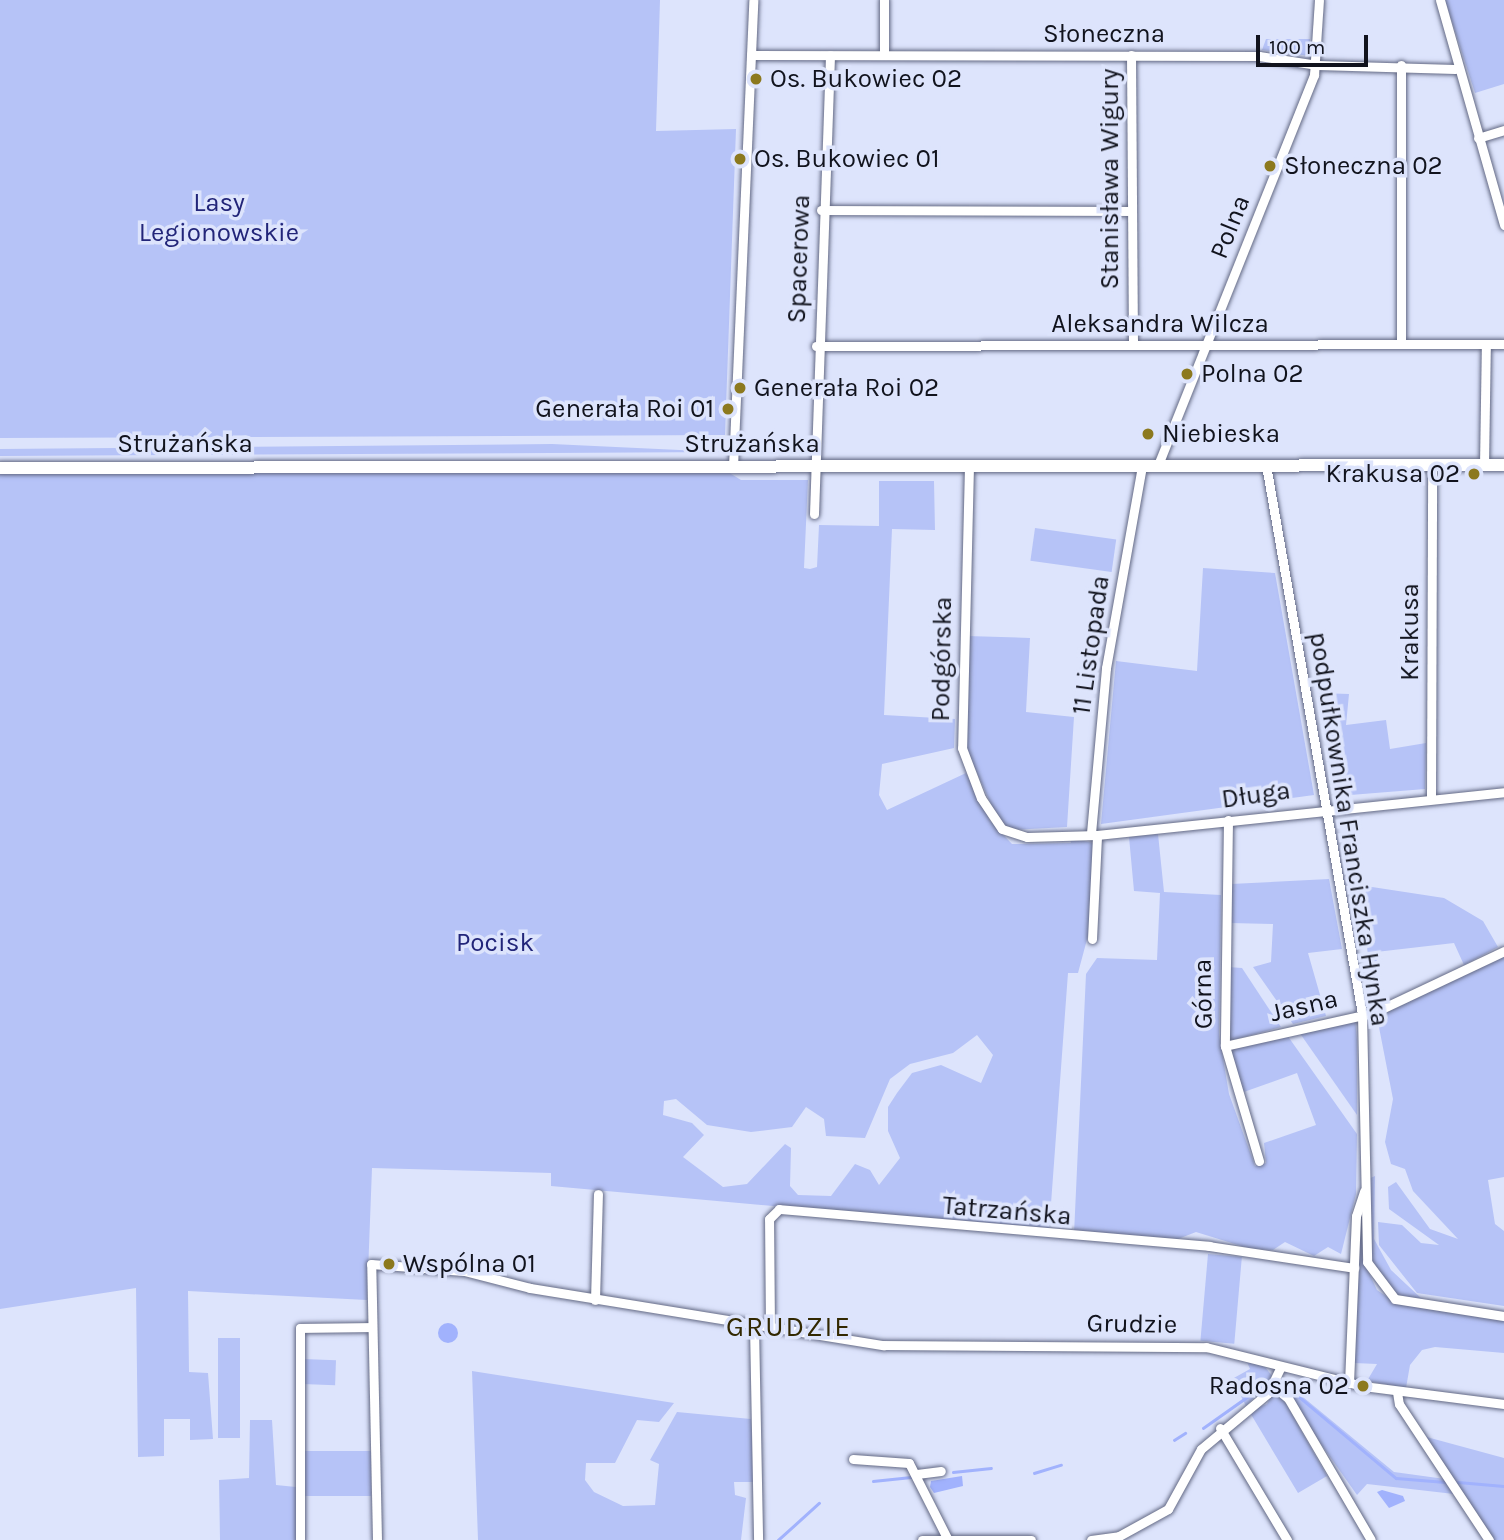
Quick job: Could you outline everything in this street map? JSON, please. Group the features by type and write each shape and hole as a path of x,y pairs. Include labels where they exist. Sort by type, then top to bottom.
{"main road":[{"name":"Strużańska","path":"0,468 1504,465"}],"street":[{"path":"733,467 753,0"},
{"path":"884,0 884,55"},
{"name":"Polna","path":"1158,465 1317,65 1319,0"},
{"path":"1440,0 1459,61 1455,69 1503,219"},
{"name":"Spacerowa","path":"814,514 811,466 830,54"},
{"name":"Słoneczna","path":"751,55 1265,56 1317,65 1401,65 1455,69"},
{"name":"Stanisława Wigury","path":"1130,55 1133,345"},
{"path":"1401,65 1401,344"},
{"path":"1478,138 1504,130"},
{"path":"821,210 1131,211"},
{"path":"1484,465 1486,344"},
{"name":"Aleksandra Wilcza","path":"816,345 1504,344"},
{"name":"11 Listopada","path":"1092,939 1094,834 1106,668 1142,465"},
{"name":"podpułkownika Franciszka Hynka","path":"1266,465 1362,1014 1367,1262 1385,1293 1504,1316"},
{"name":"Krakusa","path":"1431,799 1432,465"},
{"name":"Podgórska","path":"969,466 962,748 990,814 1014,835"},
{"name":"Długa","path":"1014,835 1094,834 1228,820 1326,806 1504,792"},
{"name":"Górna","path":"1228,820 1225,1046 1259,1161"},
{"name":"Jasna","path":"1225,1046 1362,1014 1504,951"},
{"path":"1349,1383 1356,1216 1365,1190"},
{"path":"595,1300 598,1194"},
{"name":"Tatrzańska","path":"770,1329 769,1219 779,1209 1209,1246 1354,1268"},
{"name":"Grudzie","path":"372,1327 371,1264 464,1270 595,1300 883,1345 1206,1347 1280,1368 1349,1383 1397,1392 1504,1404"},
{"path":"754,1326 758,1540"},
{"path":"300,1540 300,1328 372,1327 377,1540"},
{"path":"1091,1540 1119,1536 1168,1509 1220,1427 1273,1386 1280,1368"},
{"path":"1273,1386 1288,1398 1371,1540"},
{"path":"1397,1392 1399,1404 1489,1540"},
{"path":"1220,1427 1287,1540"},
{"path":"853,1459 902,1461 917,1474 951,1539"},
{"path":"917,1474 942,1471"},
{"path":"922,1540 1031,1540"}],"green space":[{"name":"Lasy Legionowskie","path":"0,0 660,0 656,131 736,129 725,435 0,438"},
{"path":"1445,0 1504,0 1504,84 1475,93"},
{"path":"1266,39 1310,39 1310,56 1262,50"},
{"path":"552,444 722,452 0,456 0,449"},
{"name":"Pocisk","path":"728,472 741,480 808,480 804,568 810,569 817,567 819,525 879,526 879,481 934,481 935,530 892,529 884,715 955,719 954,748 882,764 879,795 887,810 966,773 990,821 1012,844 1071,843 1070,838 1093,843 1089,932 1078,973 1068,973 1049,1231 551,1186 551,1173 372,1168 367,1300 188,1291 189,1372 208,1373 213,1439 190,1440 190,1419 164,1419 164,1456 138,1457 136,1288 0,1309 0,473","holes":["977,1035 993,1055 981,1083 941,1065 912,1073 888,1107 888,1131 900,1158 879,1185 870,1170 855,1164 831,1196 798,1195 790,1186 791,1148 785,1144 747,1184 723,1187 683,1157 704,1135 692,1123 663,1115 664,1101 676,1099 707,1125 751,1132 792,1127 806,1107 824,1119 826,1136 865,1138 890,1079 910,1064 953,1053"]},
{"path":"1035,528 1116,539 1112,572 1030,561"},
{"path":"1203,568 1275,573 1314,795 1101,824 1116,661 1197,671"},
{"path":"967,636 1030,638 1026,712 1074,717 1067,827 1009,830 995,813 965,746"},
{"path":"1319,693 1349,694 1346,725 1386,720 1390,749 1426,743 1425,789 1338,796"},
{"path":"1158,834 1164,892 1221,895 1219,1035 1229,1094 1255,1166 1266,1163 1264,1143 1316,1125 1297,1073 1241,1093 1231,1050 1287,1035 1357,1134 1356,1194 1341,1254 1328,1247 1314,1256 1285,1242 1273,1250 1251,1249 1196,1232 1178,1239 1074,1234 1086,974 1097,958 1157,960 1160,893 1134,891 1129,837"},
{"path":"1329,879 1342,949 1308,953 1326,1016 1293,1024 1253,967 1271,962 1273,924 1230,923 1231,884"},
{"path":"1359,885 1444,898 1483,921 1498,947 1464,965 1454,943 1376,952 1380,1002 1374,1002"},
{"path":"1504,956 1504,1177 1488,1180 1495,1224 1504,1231 1504,1306 1417,1293 1379,1245 1378,1222 1402,1225 1421,1243 1439,1245 1389,1209 1388,1187 1396,1182 1430,1229 1458,1239 1413,1191 1405,1169 1391,1164 1385,1142 1393,1099 1377,1017"},
{"path":"1228,967 1242,968 1281,1027 1229,1041"},
{"path":"1355,1018 1357,1039 1357,1115 1299,1032"},
{"path":"1375,1176 1374,1239 1391,1270 1422,1299 1504,1312 1403,1297 1393,1294 1370,1257 1368,1179"},
{"path":"1362,1205 1362,1258 1377,1290 1396,1303 1504,1318 1504,1353 1435,1347 1422,1350 1410,1365 1406,1388 1367,1381 1377,1364 1354,1363"},
{"path":"1208,1254 1242,1257 1234,1344 1200,1341"},
{"path":"218,1338 240,1338 240,1438 218,1438"},
{"path":"303,1359 336,1360 335,1385 302,1384"},
{"path":"1247,1362 1265,1367 1273,1377 1246,1406 1232,1379 1250,1369"},
{"path":"472,1371 674,1403 659,1422 637,1420 615,1463 586,1463 585,1480 594,1492 623,1506 655,1505 659,1464 650,1460 677,1412 751,1419 754,1482 734,1482 735,1495 746,1498 741,1540 478,1540"},
{"path":"1286,1383 1394,1472 1445,1479 1454,1494 1367,1484 1357,1495 1280,1386"},
{"path":"1273,1393 1281,1395 1327,1476 1298,1493 1249,1411 1267,1404"},
{"path":"250,1420 272,1420 276,1485 296,1487 297,1540 220,1540 219,1480 249,1478"},
{"path":"1423,1436 1504,1458 1504,1540 1492,1540"},
{"path":"303,1451 371,1451 371,1496 303,1496"}],"shaded area":[{"path":"444,1323 452,1323 458,1333 452,1343 444,1343 438,1337 438,1329"},
{"path":"962,1476 963,1486 934,1493 930,1487 931,1481"},
{"path":"1382,1490 1403,1496 1405,1501 1389,1508 1377,1492"}],"waterway":[{"path":"1203,1428 1271,1380"},
{"path":"1284,1384 1396,1478 1445,1482"},
{"path":"1174,1440 1185,1433"},
{"path":"1034,1473 1061,1465"},
{"path":"953,1472 991,1468"},
{"path":"873,1481 911,1477"},
{"path":"1458,1482 1504,1486"},
{"path":"778,1540 819,1503"}],"place":[{"name":"Os. Bukowiec 02","path":"756,79"},
{"name":"Os. Bukowiec 01","path":"740,159"},
{"name":"Słoneczna 02","path":"1270,166"},
{"name":"Polna 02","path":"1187,374"},
{"name":"Generała Roi 02","path":"740,388"},
{"name":"Generała Roi 01","path":"728,409"},
{"name":"Niebieska","path":"1148,434"},
{"name":"Krakusa 02","path":"1474,474"},
{"name":"Wspólna 01","path":"389,1264"},
{"name":"Radosna 02","path":"1363,1386"}],"district":[{"name":"GRUDZIE","path":"789,1327"}]}
